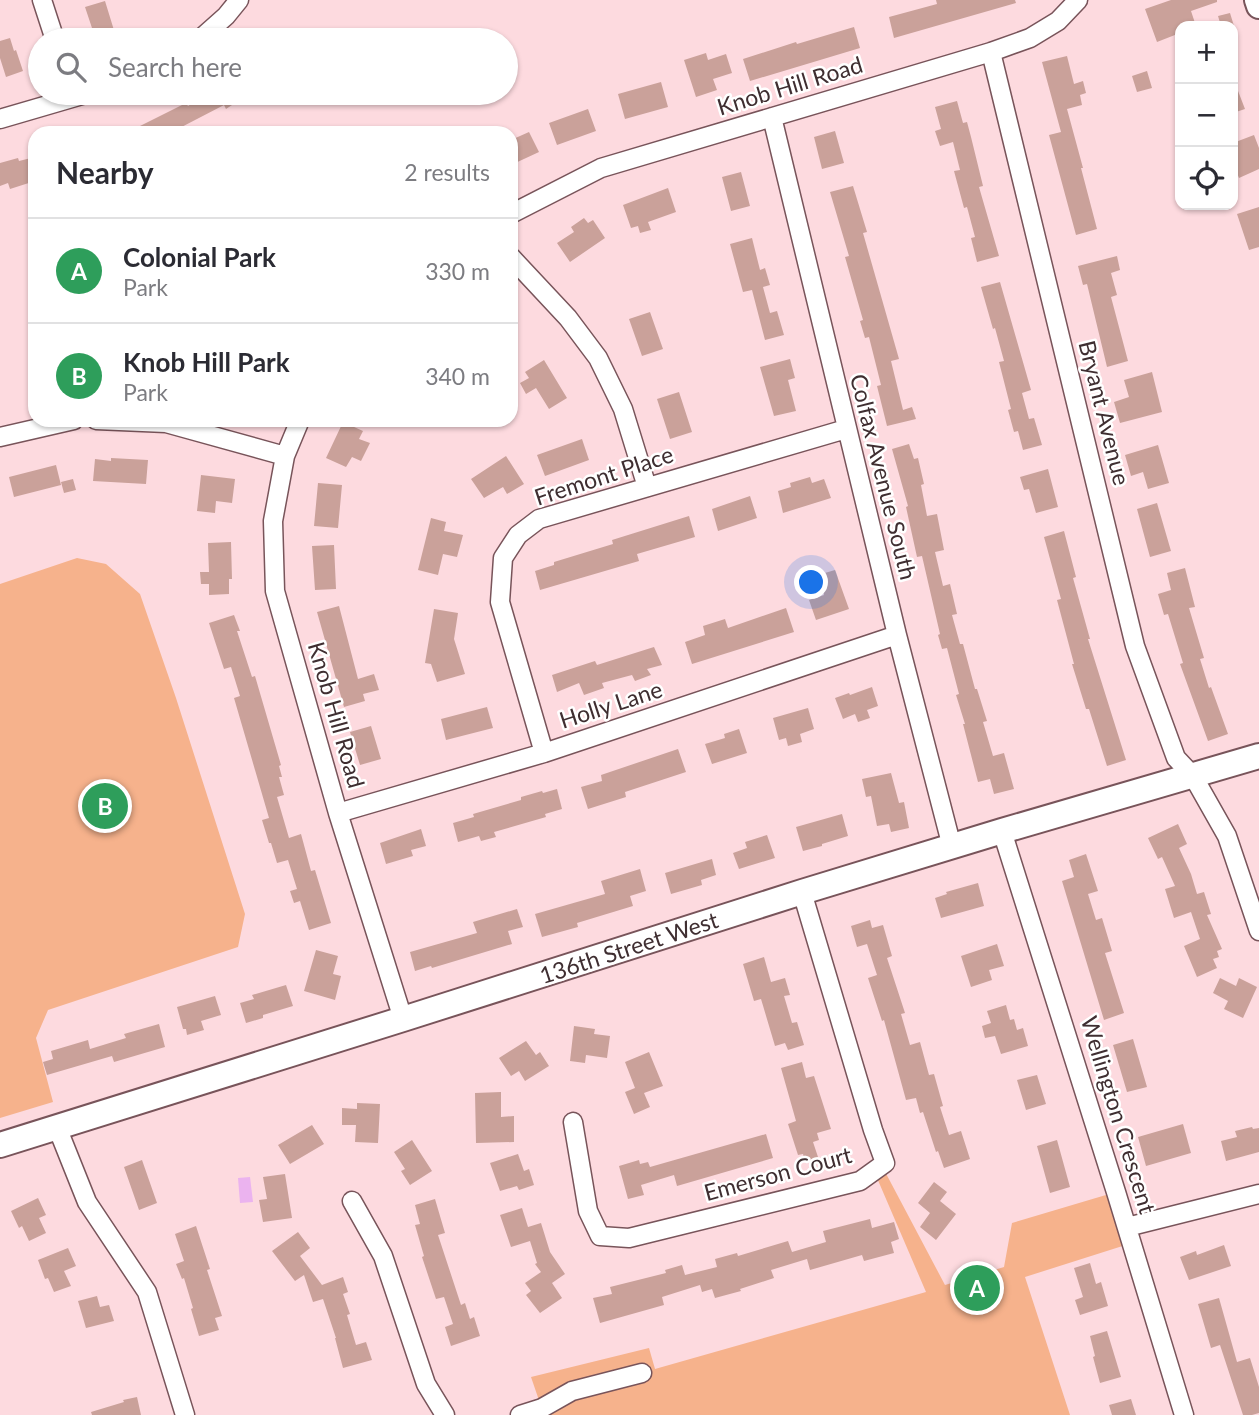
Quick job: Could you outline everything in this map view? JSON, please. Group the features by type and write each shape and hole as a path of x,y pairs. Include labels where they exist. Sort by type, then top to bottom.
{"street":[{"path":"42,0 51,28"},
{"path":"212,28 239,0"},
{"name":"Knob Hill Road","path":"518,210 601,168 1030,38 1058,21 1078,0"},
{"path":"1257,0 1259,6"},
{"name":"Bryant Avenue","path":"991,52 1135,646 1176,758 1193,776 1227,835 1259,931"},
{"path":"0,119 44,105"},
{"name":"Colfax Avenue South","path":"772,117 846,429 952,847"},
{"path":"518,264 568,318 598,358 623,409 648,487"},
{"path":"0,437 44,427"},
{"path":"180,427 285,457"},
{"name":"Knob Hill Road","path":"297,427 285,457 273,521 275,591 338,813 403,1019"},
{"name":"Fremont Place","path":"544,753 500,602 503,558 518,535 539,519 846,429"},
{"name":"Holly Lane","path":"338,813 544,753 897,635"},
{"name":"136th Street West","path":"0,1145 802,892 1259,756"},
{"name":"Wellington Crescent","path":"1002,831 1184,1415"},
{"name":"Emerson Court","path":"573,1122 588,1211 600,1236 629,1238 860,1181 885,1163 802,892"},
{"path":"57,1127 87,1202 147,1292 185,1415"},
{"path":"1127,1227 1259,1194"},
{"path":"352,1201 383,1256 426,1384 445,1415"},
{"path":"520,1415 542,1408 572,1391 642,1373"}],"shaded area":[{"path":"77,558 106,564 140,594 245,914 238,947 48,1010 36,1038 53,1102 0,1118 0,584"},
{"path":"882,1166 945,1285 1004,1267 1012,1223 1116,1192 1132,1243 1025,1277 1070,1415 544,1415 531,1377 649,1348 655,1369 926,1292 874,1171"},
{"path":"250,1177 253,1202 240,1203 238,1178"}],"building":[{"path":"936,0 1015,0 1016,3 894,38 889,17 937,4"},
{"path":"1171,0 1217,0 1191,11 1194,21 1175,21 1175,35 1157,42 1145,9"},
{"path":"105,1 113,28 92,28 85,7"},
{"path":"1230,13 1232,21 1220,21 1218,16"},
{"path":"854,27 860,48 750,81 743,59"},
{"path":"10,38 23,71 6,77 0,58 0,41"},
{"path":"706,53 708,60 726,54 732,73 713,79 717,90 696,97 684,60"},
{"path":"1067,56 1074,84 1083,81 1086,93 1080,95 1082,105 1067,109 1097,229 1076,235 1049,135 1061,132 1042,62"},
{"path":"1147,71 1152,88 1137,92 1132,76"},
{"path":"661,82 668,107 625,119 618,94"},
{"path":"1238,91 1245,109 1238,111"},
{"path":"957,101 963,123 967,122 983,186 979,187 999,256 977,262 971,238 975,237 954,171 960,170 953,142 940,146 935,131 941,129 935,107"},
{"path":"182,105 224,105 184,126 140,126"},
{"path":"588,109 596,131 557,145 549,123"},
{"path":"835,131 844,163 822,169 814,137"},
{"path":"529,132 539,152 518,162 518,137"},
{"path":"1254,135 1259,148 1259,169 1239,178 1238,176 1238,141"},
{"path":"18,158 19,161 28,159 28,183 10,189 8,183 0,186 0,163"},
{"path":"741,172 750,206 731,211 722,177"},
{"path":"853,186 867,232 863,233 899,359 891,361 903,410 912,407 916,419 887,426 877,386 881,385 869,337 865,338 860,321 863,320 845,257 849,256 830,192"},
{"path":"668,188 676,212 648,222 651,230 640,233 638,226 631,228 623,205"},
{"path":"1259,207 1259,247 1249,250 1237,214"},
{"path":"584,218 588,223 593,220 605,238 570,262 557,243 574,232 571,227"},
{"path":"752,238 760,270 765,268 770,285 763,287 770,313 777,311 784,335 765,340 752,290 743,292 730,244"},
{"path":"1117,256 1120,270 1111,273 1117,295 1111,297 1128,361 1107,367 1087,284 1083,285 1078,266"},
{"path":"1000,282 1031,390 1022,393 1029,419 1034,418 1042,445 1023,450 1018,431 1014,432 1008,410 1011,409 999,362 1004,361 981,287"},
{"path":"650,312 663,349 642,356 629,319"},
{"path":"790,359 795,378 788,380 796,411 774,416 760,367"},
{"path":"544,360 567,398 549,409 536,388 526,394 520,383 529,378 525,372"},
{"path":"1152,372 1162,412 1120,423 1114,402 1129,397 1124,380"},
{"path":"679,392 692,432 670,439 657,399"},
{"path":"341,427 354,427 363,431 359,439 370,443 361,461 352,457 346,467 326,458"},
{"path":"582,439 589,460 545,476 537,455"},
{"path":"909,444 914,459 918,458 927,516 937,514 944,550 935,552 943,586 950,584 957,614 952,615 987,721 983,722 993,756 1004,753 1014,789 994,794 990,779 978,782 956,695 959,694 947,648 942,649 938,635 940,634 922,556 917,557 906,507 908,506 892,449"},
{"path":"1158,445 1169,483 1148,489 1143,472 1131,476 1125,455"},
{"path":"506,456 524,484 507,494 503,487 484,498 471,479"},
{"path":"111,458 148,460 146,484 93,481 95,459 111,461"},
{"path":"56,465 61,485 14,497 9,477"},
{"path":"1048,469 1058,507 1036,513 1029,489 1024,490 1020,477"},
{"path":"201,475 235,479 232,503 216,501 215,513 197,511"},
{"path":"810,477 812,483 824,479 831,498 783,513 778,491 791,487 790,483"},
{"path":"73,479 76,490 64,493 61,482"},
{"path":"318,483 342,485 338,528 314,526"},
{"path":"750,496 757,518 718,531 712,509"},
{"path":"1157,503 1171,551 1150,557 1137,509"},
{"path":"689,516 695,537 637,554 639,561 540,590 535,571 554,565 554,562 613,544 612,540"},
{"path":"431,518 446,522 444,531 463,535 457,557 443,554 438,575 418,570"},
{"path":"1064,531 1088,639 1126,760 1107,766 1072,664 1057,600 1061,599 1044,537"},
{"path":"231,542 232,579 229,579 229,594 209,595 209,584 201,584 200,572 209,572 208,543"},
{"path":"334,545 336,589 315,590 312,546"},
{"path":"1185,568 1195,607 1189,608 1204,658 1200,659 1228,734 1208,741 1180,664 1183,663 1168,614 1164,615 1158,594 1171,590 1167,573"},
{"path":"835,570 849,609 816,620 809,600 824,595 818,575"},
{"path":"339,606 358,679 374,674 379,690 363,694 365,701 344,707 317,612"},
{"path":"786,608 794,632 692,664 685,642 705,635 703,626 725,619 728,628"},
{"path":"434,609 458,613 454,639 465,674 437,682 431,664 425,663"},
{"path":"234,615 281,765 282,777 279,777 284,795 277,797 289,838 301,834 311,871 315,870 331,923 309,930 300,901 294,903 290,891 297,889 288,860 277,863 269,843 262,820 269,818 234,698 240,696 231,667 224,669 209,623"},
{"path":"654,647 662,665 647,669 651,675 635,681 632,675 602,683 604,688 584,695 579,683 557,692 552,675 595,661 597,665"},
{"path":"872,687 878,706 867,710 870,718 858,722 855,714 843,719 835,698"},
{"path":"487,707 493,728 446,740 441,719"},
{"path":"808,708 814,729 800,734 802,742 788,746 786,738 779,740 773,718"},
{"path":"371,726 381,759 360,765 350,732"},
{"path":"739,729 747,753 712,764 705,744 725,738 724,734"},
{"path":"678,749 686,772 625,792 626,797 588,809 581,787 602,781 601,775"},
{"path":"891,773 899,803 904,802 909,828 891,832 889,824 877,826 871,796 866,797 862,779"},
{"path":"557,789 562,809 545,814 546,817 494,832 496,837 481,841 479,836 458,842 453,823 474,817 473,814 521,800 521,797"},
{"path":"842,814 848,836 803,851 796,827"},
{"path":"1178,824 1187,844 1179,848 1197,894 1204,892 1211,914 1207,915 1222,949 1217,951 1219,957 1213,959 1217,968 1197,977 1184,946 1200,939 1191,912 1174,918 1165,889 1175,886 1162,857 1158,859 1148,838"},
{"path":"421,829 426,846 411,850 413,856 386,864 380,843"},
{"path":"767,835 775,858 739,869 733,853 747,848 745,842"},
{"path":"1086,854 1098,891 1088,894 1096,920 1102,918 1112,951 1105,953 1124,1013 1104,1020 1062,881 1074,877 1069,860"},
{"path":"712,859 716,875 701,880 702,885 671,894 665,873"},
{"path":"640,869 646,891 630,896 633,906 577,923 578,927 542,937 535,914 605,894 601,881"},
{"path":"978,883 984,906 941,918 935,898"},
{"path":"517,909 523,927 508,931 512,944 415,971 410,952 477,933 473,922"},
{"path":"870,920 872,928 883,925 892,956 887,958 905,1013 901,1014 910,1045 920,1042 929,1075 934,1074 949,1135 961,1131 970,1159 944,1168 916,1098 906,1100 884,1020 882,1021 868,978 877,975 867,944 857,947 851,926"},
{"path":"997,944 1004,966 989,970 992,980 971,987 961,956"},
{"path":"316,950 338,956 333,974 341,976 335,1000 304,991"},
{"path":"764,957 771,982 785,978 790,995 784,996 792,1023 797,1022 804,1045 788,1050 785,1043 775,1046 761,999 754,1001 743,964"},
{"path":"1220,978 1236,986 1239,978 1257,987 1243,1018 1224,1009 1228,1001 1213,993"},
{"path":"286,985 293,1006 246,1023 240,1003 254,999 252,995"},
{"path":"215,996 221,1015 201,1021 204,1030 187,1035 177,1007"},
{"path":"1006,1005 1010,1020 1014,1019 1017,1030 1023,1028 1028,1046 1001,1054 995,1036 985,1038 982,1026 991,1023 987,1011"},
{"path":"159,1024 165,1047 114,1062 112,1056 47,1075 43,1062 53,1059 51,1051 88,1040 90,1049 126,1038 124,1034"},
{"path":"574,1026 595,1029 594,1034 610,1036 607,1058 586,1055 585,1063 570,1061"},
{"path":"1133,1039 1147,1087 1127,1092 1113,1045"},
{"path":"526,1041 536,1055 540,1052 549,1066 525,1081 519,1071 511,1076 499,1058"},
{"path":"649,1052 663,1086 644,1093 650,1107 634,1114 625,1092 635,1088 625,1062"},
{"path":"802,1062 806,1078 814,1076 831,1129 817,1133 819,1140 813,1142 818,1157 805,1161 803,1154 798,1155 788,1124 796,1121 781,1068"},
{"path":"1037,1075 1046,1104 1026,1110 1017,1080"},
{"path":"501,1092 501,1117 514,1116 514,1142 476,1143 475,1093"},
{"path":"357,1103 380,1104 378,1143 355,1142 356,1125 342,1125 342,1108 357,1109"},
{"path":"1183,1124 1191,1153 1146,1166 1138,1137"},
{"path":"312,1125 324,1144 290,1164 278,1145"},
{"path":"1259,1128 1259,1152 1226,1161 1221,1141 1237,1137 1235,1131"},
{"path":"766,1134 773,1158 677,1186 674,1175 641,1185 644,1195 628,1199 619,1166 639,1160 640,1164 648,1162 650,1167"},
{"path":"412,1140 432,1171 410,1185 401,1171 405,1169 394,1152"},
{"path":"1057,1140 1070,1187 1050,1193 1037,1146"},
{"path":"518,1154 524,1171 529,1169 534,1185 519,1190 517,1186 500,1191 490,1163"},
{"path":"142,1160 157,1203 139,1210 124,1167"},
{"path":"285,1174 292,1218 263,1222 259,1200 267,1199 263,1177"},
{"path":"934,1182 947,1192 940,1201 956,1214 936,1240 920,1227 930,1213 918,1203"},
{"path":"38,1198 46,1215 39,1218 46,1233 29,1241 11,1211"},
{"path":"435,1199 445,1233 438,1235 461,1305 465,1303 470,1319 474,1317 480,1336 451,1346 445,1327 453,1324 444,1297 436,1299 415,1225 420,1224 415,1205"},
{"path":"522,1208 528,1227 541,1223 550,1252 565,1274 552,1283 562,1298 540,1313 526,1295 531,1291 525,1283 541,1272 535,1264 537,1263 530,1241 511,1247 500,1215"},
{"path":"870,1219 872,1228 894,1222 899,1239 891,1242 894,1253 864,1261 862,1255 810,1270 807,1259 771,1270 774,1278 740,1289 741,1291 715,1298 712,1289 702,1292 700,1285 662,1297 664,1305 600,1323 593,1298 612,1294 610,1287 666,1273 665,1270 682,1265 685,1275 717,1267 715,1259 737,1253 738,1256 788,1241 792,1252 826,1242 823,1231"},
{"path":"196,1226 222,1316 215,1318 219,1330 199,1336 184,1278 182,1279 176,1264 184,1261 175,1234"},
{"path":"298,1232 310,1248 300,1256 322,1285 343,1277 348,1292 343,1294 350,1314 347,1315 356,1345 366,1342 372,1360 343,1368 323,1299 313,1302 304,1275 295,1281 272,1251"},
{"path":"1224,1245 1231,1266 1189,1280 1180,1257 1196,1251 1197,1255"},
{"path":"68,1248 76,1266 64,1271 71,1286 54,1292 48,1278 45,1279 38,1260"},
{"path":"1090,1263 1096,1284 1101,1282 1108,1306 1080,1315 1075,1300 1083,1297 1074,1268"},
{"path":"97,1296 100,1307 109,1305 114,1321 86,1328 78,1301"},
{"path":"1219,1298 1237,1362 1250,1358 1259,1387 1259,1413 1243,1415 1220,1345 1211,1348 1198,1304"},
{"path":"1107,1331 1121,1377 1100,1383 1090,1336"},
{"path":"137,1397 141,1415 92,1415 91,1412"},
{"path":"1131,1399 1136,1415 1112,1415 1109,1405"}],"place":[{"name":"Knob Hill Park","path":"105,806"},
{"name":"Colonial Park","path":"977,1288"}]}
